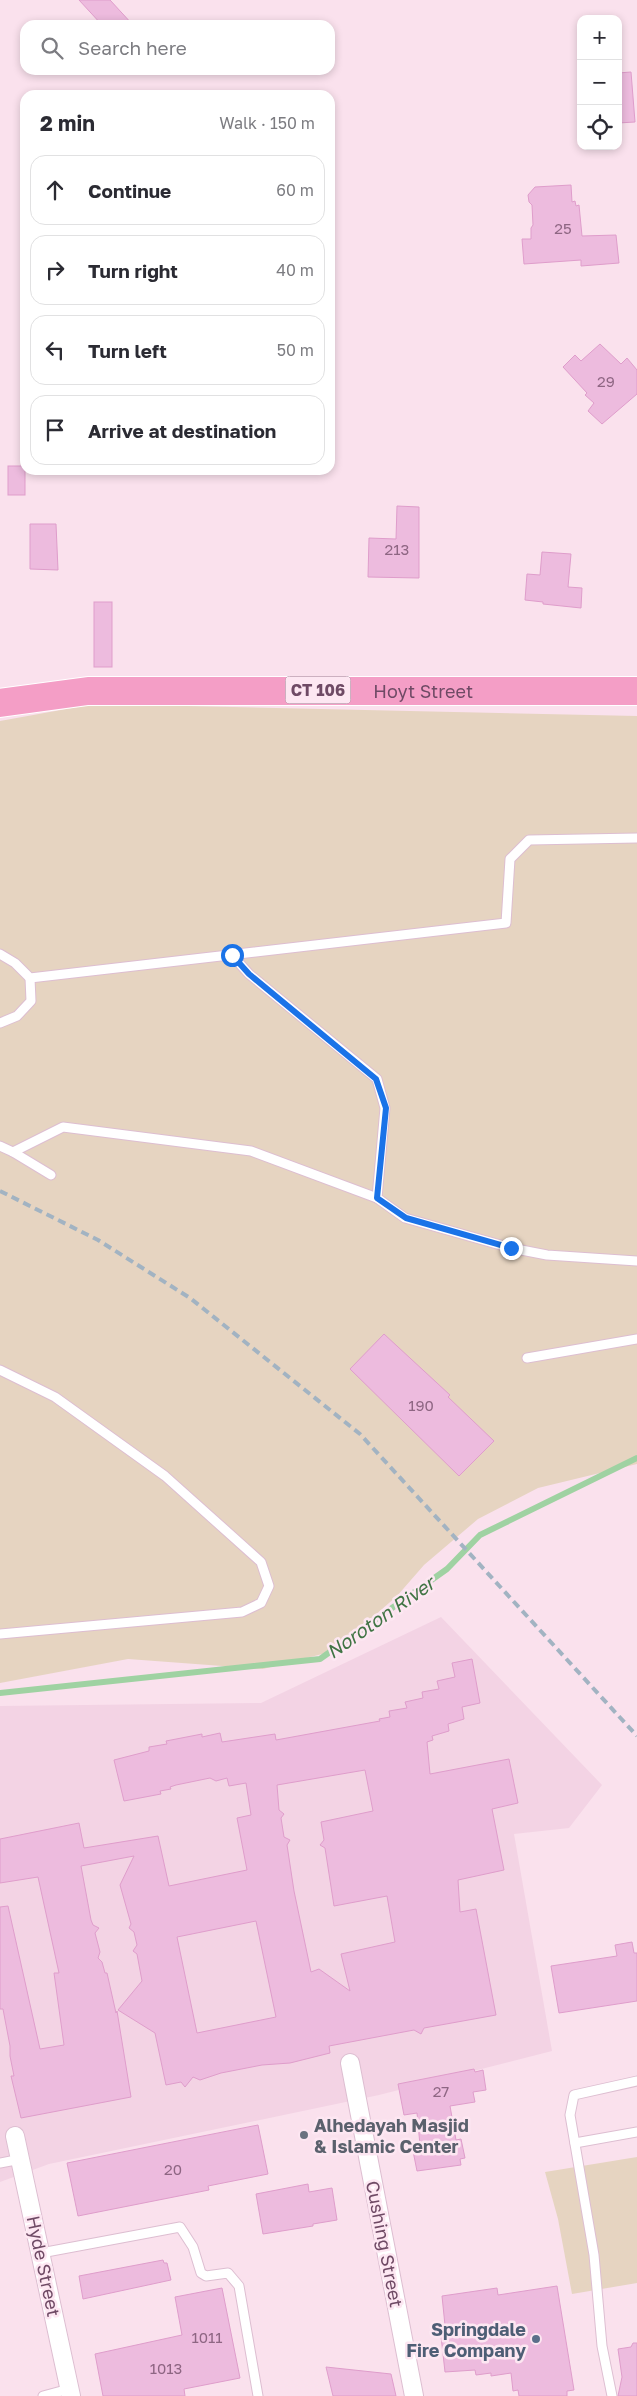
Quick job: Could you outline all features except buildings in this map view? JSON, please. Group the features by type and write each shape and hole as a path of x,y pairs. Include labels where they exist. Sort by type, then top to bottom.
{"main road":[{"name":"Hoyt Street","path":"0,703 88,691 637,691"}],"street":[{"name":"Cushing Street","path":"350,2063 414,2396"},
{"name":"Hyde Street","path":"15,2136 70,2393"}],"lane":[{"path":"30,978 506,924 510,859 529,840 637,838"},
{"path":"0,954 15,963 30,978 30,1001 16,1016 0,1023"},
{"path":"232,955 249,974 376,1079 386,1108 377,1198"},
{"path":"13,1152 63,1127 251,1151 377,1198 406,1218 511,1248 556,1256 637,1261"},
{"path":"0,1146 51,1175"},
{"path":"527,1358 637,1338"},
{"path":"0,1370 55,1397 165,1476 261,1562 269,1586 261,1603 242,1612 0,1634"},
{"path":"612,2396 602,2346 594,2255 570,2115 574,2095 637,2081"},
{"path":"575,2143 637,2132"},
{"path":"0,2163 21,2159"},
{"path":"41,2253 180,2227 193,2247 201,2273 206,2276 228,2273 239,2286 258,2396"},
{"path":"43,2396 70,2393"}],"shaded area":[{"path":"94,704 637,716 637,1464 538,1488 478,1519 424,1565 397,1596 334,1651 263,1669 128,1659 0,1683 0,721"},
{"path":"441,1617 602,1785 569,1828 514,1834 552,2051 379,2095 49,2164 0,2182 0,1706 261,1703"},
{"path":"637,2157 637,2283 572,2294 558,2219 545,2172"}],"waterway":[{"name":"Noroton River","path":"0,1693 320,1659 447,1569 480,1535 637,1458"}],"railway":[{"path":"0,1191 98,1240 190,1298 360,1434 637,1736"}],"place":[{"name":"Alhedayah Masjid & Islamic Center","path":"304,2135"},
{"name":"Springdale Fire Company","path":"536,2339"}],"route":[{"path":"232,955 249,974 376,1079 386,1108 377,1198 406,1218 511,1248"}]}
